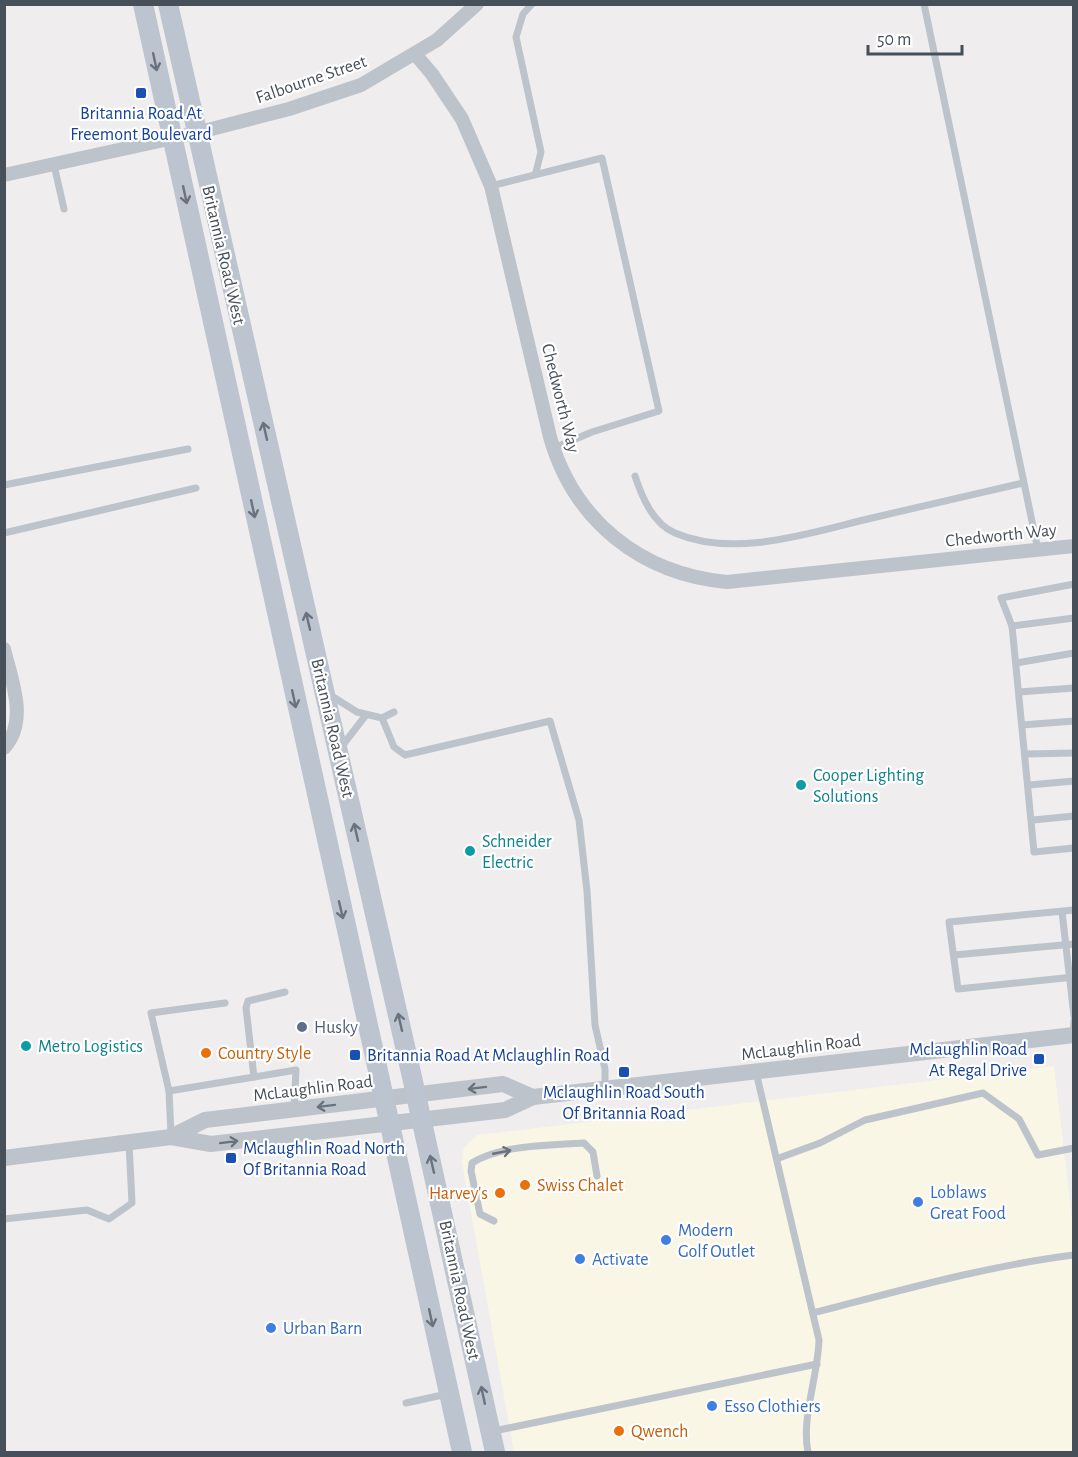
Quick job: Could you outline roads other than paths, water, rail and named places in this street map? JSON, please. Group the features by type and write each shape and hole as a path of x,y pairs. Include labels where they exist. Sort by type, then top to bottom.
{"main road":[{"name":"Britannia Road West","path":"143,4 447,1394 462,1452"},
{"name":"Britannia Road West","path":"168,4 422,1120 495,1452"}],"street":[{"name":"Falbourne Street","path":"4,175 196,134 290,109 361,85 437,40 477,4"},
{"name":"Chedworth Way","path":"415,54 438,82 462,119 491,186 553,448 574,494 604,530 620,543 654,564 690,577 746,582 1074,546"},
{"path":"4,649 18,714 15,732 4,747"},
{"name":"McLaughlin Road","path":"4,1158 171,1137 211,1144 389,1124 505,1110 533,1097 1073,1036"},
{"name":"McLaughlin Road","path":"171,1137 205,1120 502,1084 533,1097"}],"lane":[{"path":"532,4 523,14 516,37 541,152 536,172"},
{"path":"924,4 1038,550"},
{"path":"491,186 536,172 602,158 659,411 592,432 553,448"},
{"path":"54,165 64,209"},
{"path":"4,485 188,449"},
{"path":"635,476 642,496 662,524 673,533 709,542 748,542 790,536 1023,483"},
{"path":"4,533 196,488"},
{"path":"1074,585 1001,598 1012,626 1033,820 1034,852 1074,848"},
{"path":"1012,626 1074,618"},
{"path":"1016,663 1074,653"},
{"path":"1019,692 1074,688"},
{"path":"324,690 346,707 366,715 382,718 394,712"},
{"path":"338,752 366,715"},
{"path":"382,718 394,747 405,755 550,721 579,820 587,891 595,1025 605,1069 605,1089"},
{"path":"1022,725 1074,721"},
{"path":"1026,754 1074,753"},
{"path":"1029,785 1074,781"},
{"path":"1033,820 1074,816"},
{"path":"1072,977 958,990 949,922 1074,910"},
{"path":"1062,912 1065,945 1072,977 1074,1016"},
{"path":"954,955 1074,944"},
{"path":"254,1077 246,1008 248,1001 285,992"},
{"path":"171,1137 169,1091 151,1013 225,1003"},
{"path":"1073,1036 1074,1021"},
{"path":"169,1091 296,1070 294,1110"},
{"path":"756,1072 779,1158 819,1340 807,1424 808,1452"},
{"path":"779,1158 820,1143 865,1120 983,1093 1019,1119 1038,1155 1074,1148"},
{"path":"4,1219 87,1210 109,1219 132,1203 129,1143"},
{"path":"494,1221 480,1214 471,1170 472,1163 482,1156 536,1146 584,1143 593,1152 597,1176"},
{"path":"813,1313 999,1266 1074,1255"},
{"path":"491,1432 817,1364"},
{"path":"406,1402 447,1394"}],"place":[{"name":"Britannia Road At Freemont Boulevard","path":"141,93"},
{"name":"Cooper Lighting Solutions","path":"801,785"},
{"name":"Schneider Electric","path":"470,851"},
{"name":"Husky","path":"302,1027"},
{"name":"Metro Logistics","path":"26,1046"},
{"name":"Country Style","path":"206,1053"},
{"name":"Britannia Road At Mclaughlin Road","path":"355,1055"},
{"name":"Mclaughlin Road At Regal Drive","path":"1039,1059"},
{"name":"Mclaughlin Road South Of Britannia Road","path":"624,1072"},
{"name":"Mclaughlin Road North Of Britannia Road","path":"231,1158"},
{"name":"Swiss Chalet","path":"525,1185"},
{"name":"Harvey's","path":"500,1193"},
{"name":"Loblaws Great Food","path":"918,1202"},
{"name":"Modern Golf Outlet","path":"666,1240"},
{"name":"Activate","path":"580,1259"},
{"name":"Urban Barn","path":"271,1328"},
{"name":"Esso Clothiers","path":"712,1406"},
{"name":"Qwench","path":"619,1431"}]}
